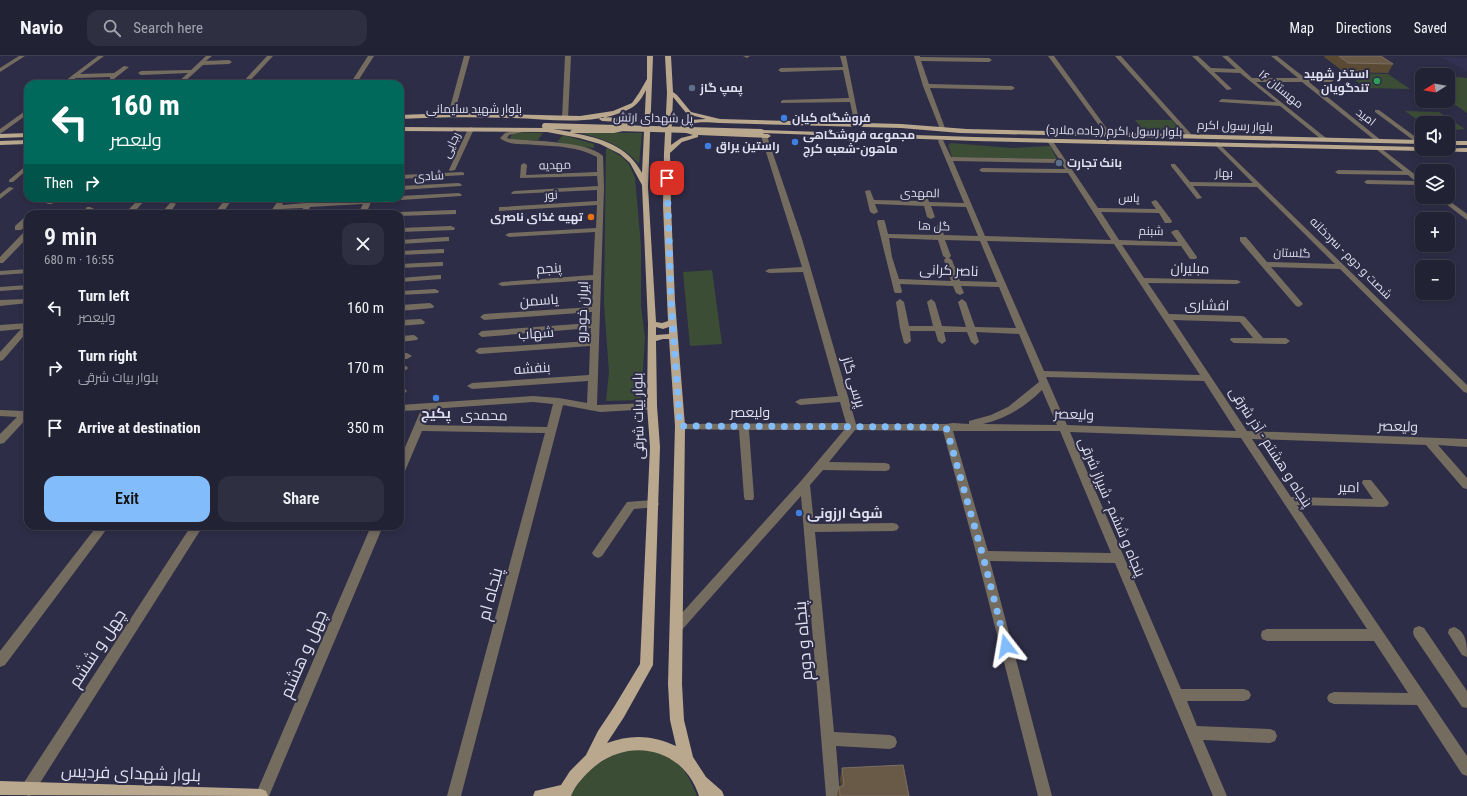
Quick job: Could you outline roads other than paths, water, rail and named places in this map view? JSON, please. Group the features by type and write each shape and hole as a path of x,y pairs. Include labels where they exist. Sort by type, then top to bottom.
{"main road":[{"name":"بلوار بیات شرقی","path":"591,760 603,736 619,712 646,664 655,447 652,406 652,324 645,187 650,56"},
{"path":"668,56 670,93 667,154 667,206 680,426 676,628 677,720 687,762 704,790 717,796"},
{"path":"580,118 616,112 634,103 650,79"},
{"path":"670,93 675,96 680,104 689,113 720,121"},
{"path":"404,119 451,115 580,118 617,119 623,121 625,124 621,130 609,131 546,126 525,130 404,128"},
{"name":"بلوار شهید سلیمانی","path":"404,119 546,126"},
{"path":"718,134 686,132 683,126 688,122 720,121 942,128 972,132"},
{"name":"بلوار شهید سلیمانی","path":"404,128 455,124 546,126"},
{"path":"546,126 612,147 626,155 634,164 645,187"},
{"name":"پل شهدای ارتش","path":"546,126 762,131"},
{"path":"667,154 672,146 683,139 696,136 762,131 940,141 975,139"},
{"name":"بلوار رسول اکرم","path":"762,131 952,131 1189,135 1324,139 1379,144 1415,142"},
{"name":"بلوار رسول اکرم (جاده ملارد)","path":"762,131 1050,141 1217,144 1379,144 1467,150"},
{"path":"0,136 24,135"},
{"path":"0,143 24,142"},
{"path":"1455,143 1467,143"},
{"path":"652,324 662,326 673,322"},
{"path":"652,339 663,336 674,337"},
{"path":"540,796 564,794 576,774 591,760 610,748 630,743 651,743 671,750 687,762"},
{"name":"بلوار شهدای فردیس","path":"0,788 261,796"}],"street":[{"path":"0,70 22,56"},
{"path":"69,80 102,56"},
{"path":"183,80 209,56"},
{"path":"248,80 270,56"},
{"path":"356,80 371,56"},
{"path":"451,115 467,56"},
{"path":"565,118 568,56"},
{"path":"843,56 858,126"},
{"path":"1051,56 1108,134"},
{"path":"1118,56 1189,135"},
{"path":"1196,56 1229,89"},
{"name":"مهستان ۱۶","path":"1225,56 1251,80 1324,139"},
{"name":"امید","path":"1274,56 1379,144 1415,178"},
{"path":"942,128 917,57 989,60"},
{"path":"202,63 229,62"},
{"path":"74,76 114,77 126,67"},
{"path":"781,70 845,68"},
{"path":"141,73 194,70"},
{"path":"1210,70 1241,71"},
{"path":"1251,80 1331,80"},
{"path":"926,86 1012,88"},
{"path":"783,102 853,100"},
{"path":"1222,101 1282,104"},
{"path":"1377,111 1415,138"},
{"path":"0,132 24,114"},
{"name":"رجایی","path":"452,170 471,129"},
{"path":"525,130 507,134 503,138 509,141 574,148 581,143 582,137"},
{"name":"پرسی گاز","path":"676,628 805,484 852,427 807,269 762,131"},
{"name":"پنجاه و ششم - شیراز شرقی","path":"940,141 1220,796"},
{"name":"پنجاه و هشتم - آذر شرقی","path":"1050,141 1467,769"},
{"name":"شصت و دوم - سردخانه","path":"1217,144 1467,390"},
{"name":"ایران خودرو","path":"574,148 592,151 600,156 601,188 592,408"},
{"path":"948,159 1064,161"},
{"name":"مهدیه","path":"524,165 522,177 601,174"},
{"path":"1173,166 1199,198"},
{"path":"0,196 24,170"},
{"path":"982,170 1070,171"},
{"path":"1338,172 1409,173"},
{"path":"404,177 462,174"},
{"path":"1367,182 1415,183"},
{"name":"بهار","path":"1188,184 1259,185"},
{"name":"شادی","path":"404,188 458,185"},
{"path":"514,193 601,188"},
{"path":"868,191 874,212"},
{"path":"923,193 931,217"},
{"path":"404,198 459,195"},
{"path":"132,210 140,202"},
{"path":"276,210 281,202"},
{"path":"306,210 310,202"},
{"path":"278,207 348,202"},
{"name":"المهدی","path":"871,202 968,205"},
{"name":"یاس","path":"1155,202 1168,221"},
{"name":"نور","path":"502,209 600,203"},
{"path":"167,210 172,204"},
{"path":"1449,204 1467,218"},
{"name":"یاس","path":"1096,210 1162,211"},
{"path":"404,214 453,212"},
{"path":"881,222 898,291"},
{"path":"18,228 24,223"},
{"path":"937,227 975,342"},
{"path":"404,230 451,228"},
{"path":"509,235 599,230"},
{"path":"1175,232 1194,257"},
{"name":"گل ها","path":"885,236 1117,242"},
{"path":"0,261 24,237"},
{"path":"1243,239 1299,304"},
{"path":"404,242 446,240"},
{"name":"شبنم","path":"1117,242 1184,244"},
{"path":"14,247 24,247"},
{"path":"404,253 441,251"},
{"path":"404,266 440,264"},
{"name":"گلستان","path":"1264,264 1343,267"},
{"path":"769,271 807,269"},
{"path":"0,272 24,271"},
{"path":"404,280 438,277"},
{"name":"پنجم","path":"502,284 598,278"},
{"name":"مبلیران","path":"1143,280 1236,282"},
{"name":"ناصر کرانی","path":"896,282 1002,285"},
{"path":"0,289 24,287"},
{"path":"404,293 435,291"},
{"path":"0,303 24,301"},
{"path":"900,302 907,341"},
{"path":"931,302 942,341"},
{"path":"404,308 430,306"},
{"name":"یاسمن","path":"484,317 596,309"},
{"name":"افشاری","path":"1167,317 1242,319 1260,340"},
{"path":"404,323 421,322"},
{"path":"482,334 596,325"},
{"path":"0,328 24,326"},
{"path":"904,328 1022,331"},
{"path":"0,358 24,331"},
{"path":"404,339 414,338"},
{"path":"1234,340 1286,341"},
{"name":"شهاب","path":"479,351 595,343"},
{"name":"بنفشه","path":"472,386 594,378"},
{"path":"1045,796 983,556 946,427 989,420 1009,412 1024,402 1042,378 1207,378"},
{"path":"800,402 844,399"},
{"path":"404,408 533,400 559,401 592,408 652,406"},
{"name":"پنجاه ام","path":"454,796 550,430 559,401"},
{"path":"404,461 428,405"},
{"path":"0,414 24,413"},
{"path":"0,440 24,416"},
{"name":"ولیعصر","path":"680,426 1063,428 1467,443"},
{"path":"744,426 749,497"},
{"name":"محمدی","path":"418,428 550,430"},
{"path":"1429,442 1467,486"},
{"path":"820,466 885,466"},
{"name":"امیر","path":"1288,501 1383,503 1366,483"},
{"name":"پنجاه و دوم","path":"805,484 833,796"},
{"path":"598,553 631,505 653,504"},
{"path":"810,528 893,527"},
{"path":"0,661 100,530"},
{"name":"چهل و ششم","path":"28,789 194,530"},
{"name":"چهل و هشتم","path":"261,796 375,530"},
{"path":"983,556 1118,558"},
{"path":"1419,632 1467,702"},
{"path":"1454,633 1467,651"},
{"path":"1267,635 1378,635"},
{"path":"1178,695 1244,695"},
{"path":"1334,698 1420,699"},
{"path":"1194,733 1270,736"},
{"path":"828,739 890,742"}],"place":[{"name":"استخر شهید تندگویان","path":"1377,81"},
{"name":"پمپ گاز","path":"692,88"},
{"name":"فروشگاه کیان","path":"784,118"},
{"name":"مجموعه فروشگاهی ماهون-شعبه کرج","path":"795,142"},
{"name":"راستین یراق","path":"708,146"},
{"name":"بانک تجارت","path":"1059,163"},
{"name":"تهیه غذای ناصری","path":"591,217"},
{"name":"پکیج","path":"436,398"},
{"name":"شوک ارزونی","path":"799,513"}]}
